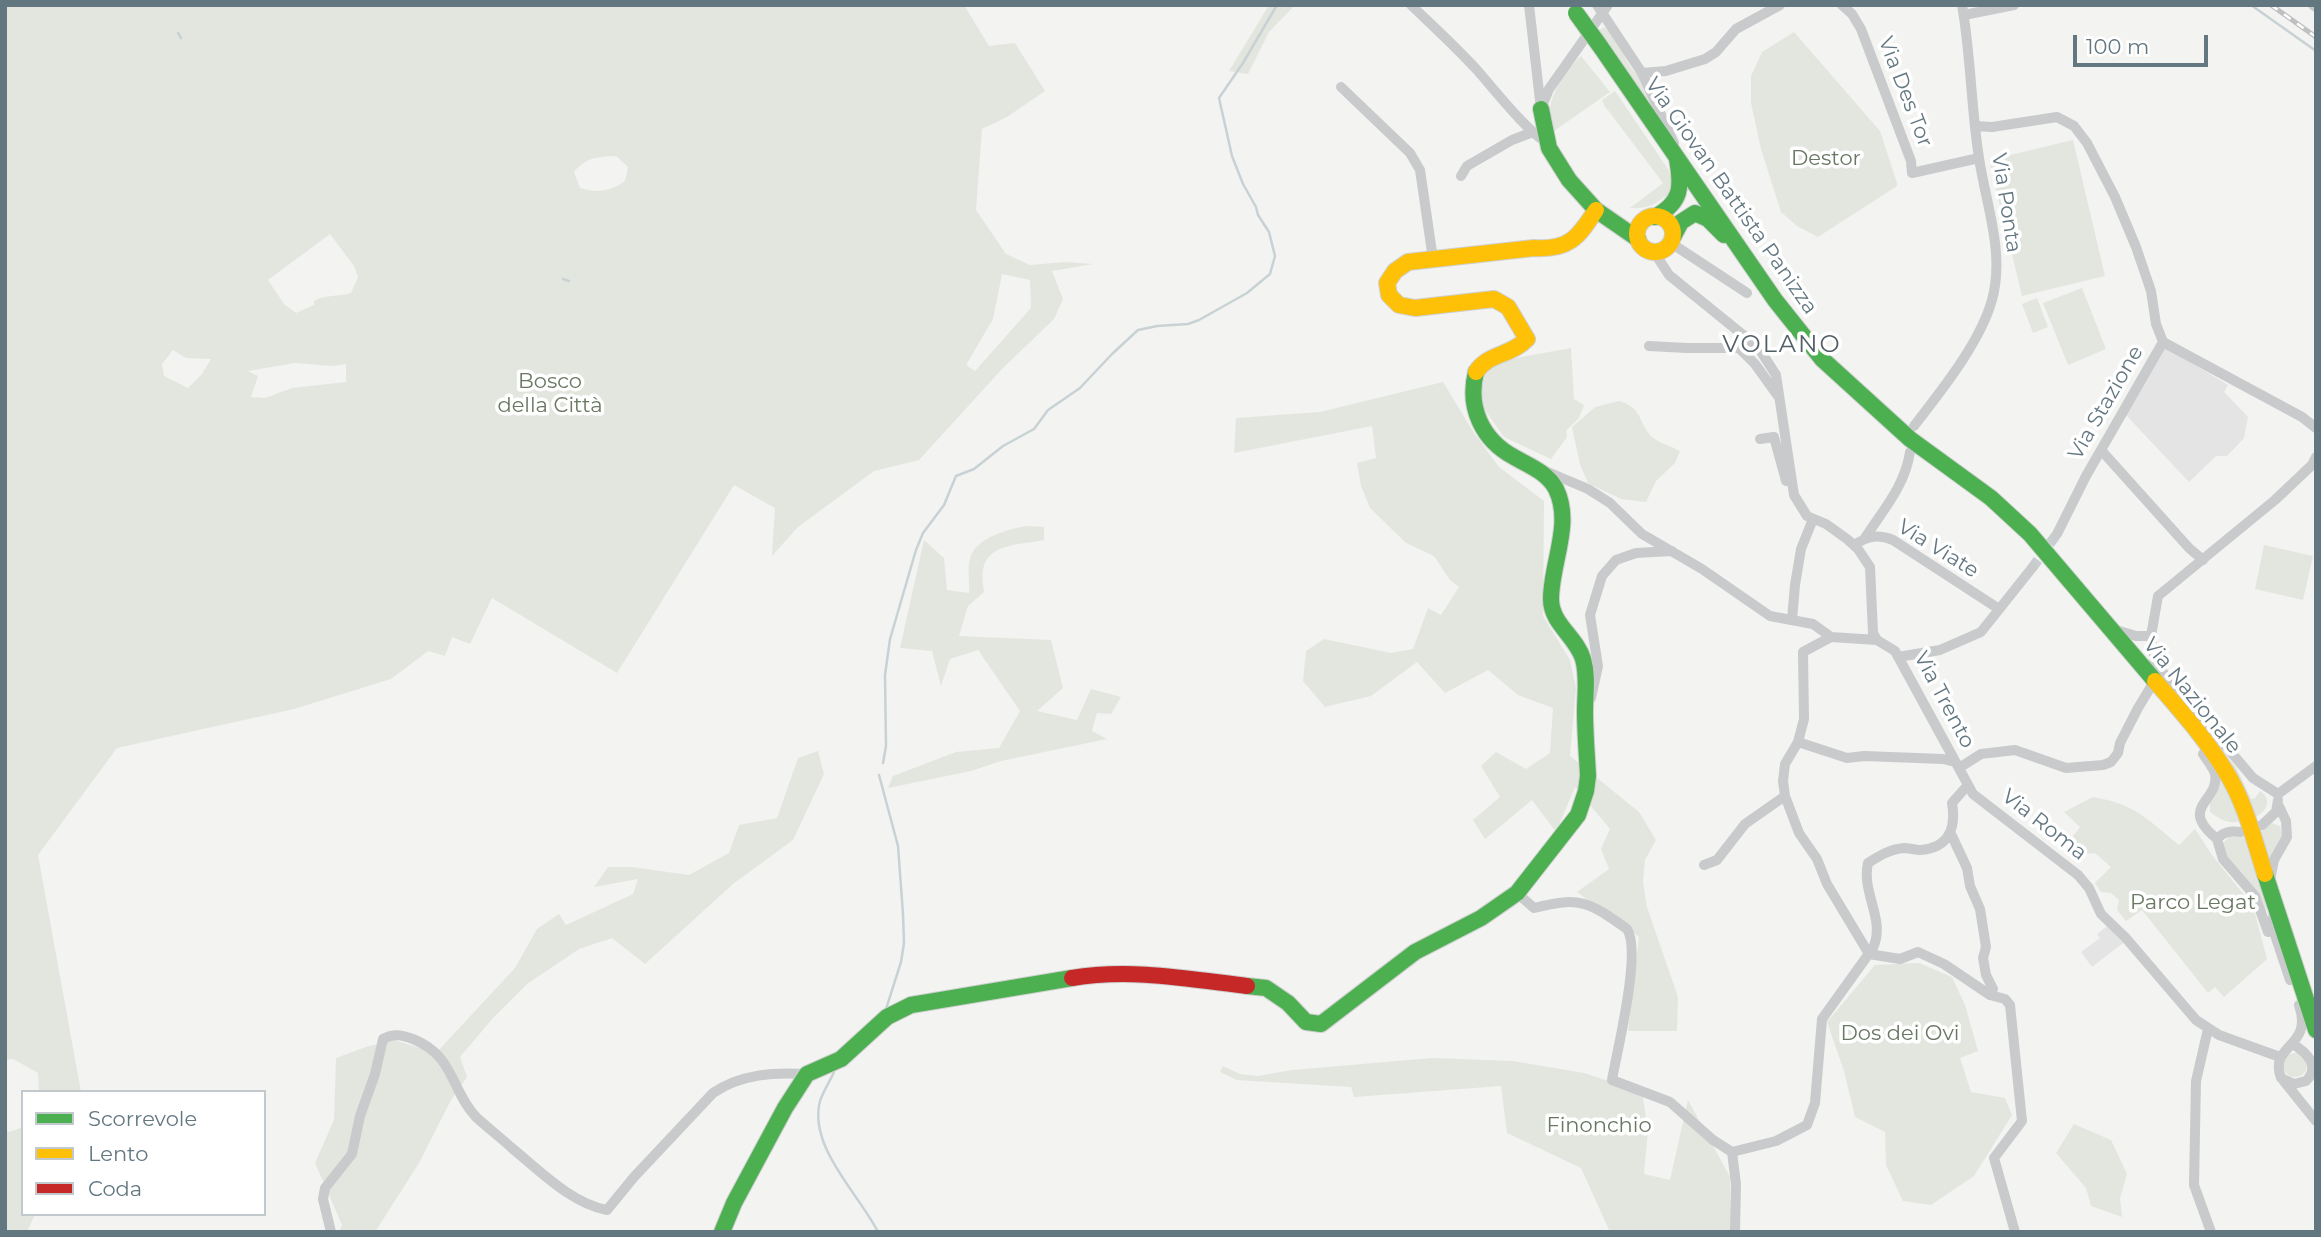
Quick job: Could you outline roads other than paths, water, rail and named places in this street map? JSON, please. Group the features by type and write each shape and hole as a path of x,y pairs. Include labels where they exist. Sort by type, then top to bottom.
{"street":[{"path":"1410,5 1456,48 1534,132 1548,143"},
{"path":"1529,5 1541,109 1549,148 1569,180 1602,215 1654,252 1669,275 1759,350 1776,375 1794,495 1807,516 1826,524 1854,545 1870,567 1873,634 1877,640"},
{"path":"1642,73 1666,71 1705,59 1716,52 1736,29 1780,5"},
{"name":"Via Des Tor","path":"1842,5 1852,14 1861,29 1911,161 1912,173 1979,158"},
{"path":"1963,10 2014,5"},
{"path":"1602,8 1642,73 1670,132 1677,159 1680,190 1676,201 1668,210 1648,219 1638,230 1638,239"},
{"path":"1594,25 1602,8"},
{"name":"Via Giovan Battista Panizza","path":"1573,9 1735,243 1822,359 1910,439 1991,498 2030,534"},
{"name":"Via Ponta","path":"1914,426 1956,368 1982,325 1992,302 1998,274 1979,158 1963,10"},
{"path":"1541,109 1549,89 1585,38"},
{"path":"1341,87 1410,153 1420,170 1433,259"},
{"name":"Via Stazione","path":"1976,126 1992,127 2057,117 2074,126 2087,143 2110,186 2136,247 2151,291 2156,324 2163,342 2057,534"},
{"path":"1461,176 1467,166 1512,140 1534,132"},
{"path":"1654,252 1661,251 1672,240 1677,225 1685,217 1695,213 1708,219 1735,243"},
{"path":"1747,293 1672,240 1670,225 1661,218 1602,215 1555,249 1534,248 1408,262 1395,271 1387,283 1389,295 1399,305 1415,308 1494,299 1508,307 1527,339 1516,352 1488,357 1477,367 1472,403 1479,423 1494,443 1509,455 1588,489 1610,503 1642,534 1702,569 1770,616 1813,624 1830,637"},
{"path":"2163,342 2302,417 2316,429"},
{"path":"1650,346 1739,348 1779,396"},
{"path":"1760,439 1774,437 1795,506"},
{"path":"2101,450 2203,561"},
{"path":"1865,538 1894,497 1907,470 1910,452"},
{"path":"2278,794 2253,778 2155,663 2151,636 2158,596 2275,500 2312,465 2316,457"},
{"path":"331,1232 323,1199 325,1188 352,1154 360,1116 376,1074 383,1039 391,1035 402,1035 434,1051 443,1059 462,1097 475,1115 549,1181 598,1208 607,1210 682,1124 728,1082 754,1076 807,1074 841,1059 887,1017 904,1008 1094,974 1158,975 1266,988 1288,1003 1306,1022 1321,1024 1415,951 1481,918 1517,893 1578,814 1588,776 1586,674 1579,648 1552,610 1562,508 1555,488 1540,470 1528,463"},
{"path":"1792,620 1801,549 1813,519"},
{"name":"Via Nazionale","path":"2030,534 2155,680 2217,758 2235,791 2276,905 2316,1030"},
{"name":"Via Viate","path":"1854,545 1865,538 1882,536 1893,540 1999,609"},
{"path":"1585,710 1590,701 1598,666 1590,615 1602,576 1616,560 1636,553 1672,551"},
{"path":"1898,657 1950,647 1981,632 2032,568"},
{"path":"2109,627 2136,636 2151,636"},
{"path":"1877,640 1830,637 1803,652 1804,719 1798,742 1785,764 1785,796 1799,833 1817,859 1827,884 1869,954 1900,959 1918,952 1944,964 1990,995 2005,999 2010,1005 2022,1121 1994,1158 2015,1232"},
{"name":"Via Trento","path":"1877,640 1895,651 1967,786"},
{"path":"1798,742 1847,758 1864,756 1957,765 1980,754 2015,750 2066,768 2103,765 2111,762 2118,753 2133,717 2155,680"},
{"path":"2199,733 2198,743 2214,770 2215,777 2201,810 2200,821 2217,839 2223,859 2255,896 2278,961 2292,986"},
{"path":"2278,794 2313,772"},
{"path":"1517,893 1534,908 1558,901 1578,901 1627,929 1632,944 1629,989 1612,1080 1671,1102 1713,1140 1732,1152 1776,1141 1807,1125 1815,1102 1822,1019 1878,938 1878,920 1865,875 1868,863 1883,853 1903,848 1921,850 1935,846 1951,834 1955,821 1952,803 1967,786"},
{"name":"Via Roma","path":"1967,786 1973,794 2078,875 2089,888 2101,914 2125,937 2196,1020 2208,1029 2280,1057"},
{"path":"2269,886 2274,860 2287,837 2286,821 2279,806 2278,794"},
{"path":"1704,865 1717,860 1745,824 1785,796"},
{"path":"2262,825 2279,806"},
{"path":"2217,839 2222,833 2241,832"},
{"path":"1951,834 1968,868 1970,886 1980,909 1986,947 1983,958 1986,975 1993,989 1990,995"},
{"path":"2276,905 2272,926 2303,1020 2293,1044 2280,1057 2277,1067 2281,1078 2316,1121"},
{"path":"2208,1029 2196,1082 2194,1185 2211,1232"},
{"path":"2293,1044 2305,1051 2311,1059 2313,1070 2303,1103"},
{"path":"722,1232 734,1203 772,1132 807,1074"},
{"path":"2281,1078 2294,1084 2310,1080"},
{"path":"1732,1152 1736,1184 1735,1232"}],"waterway":[{"path":"883,763 886,746 885,675 890,639 916,550 923,533 944,505 956,476 974,469 1003,446 1034,429 1048,410 1080,388 1138,330 1188,324 1199,320 1247,293 1270,274 1275,256 1269,232 1258,215 1232,156 1219,98 1277,5"},
{"path":"2251,5 2316,51"},
{"path":"178,33 181,38"},
{"path":"563,279 569,281"},
{"path":"879,775 898,846 904,943 901,962 886,1009"},
{"path":"834,1072 820,1101 818,1118 821,1136 837,1170 878,1232"}],"tunnel":[{"path":"2032,568 2057,534"}],"railway":[{"path":"2271,5 2316,37"}],"district":[{"name":"VOLANO","path":"1782,345"}],"park label":[{"name":"Destor","path":"1826,159"},
{"name":"Bosco della Città","path":"550,394"},
{"name":"Parco Legat","path":"2193,903"},
{"name":"Dos dei Ovi","path":"1900,1034"},
{"name":"Finonchio","path":"1599,1126"}]}
